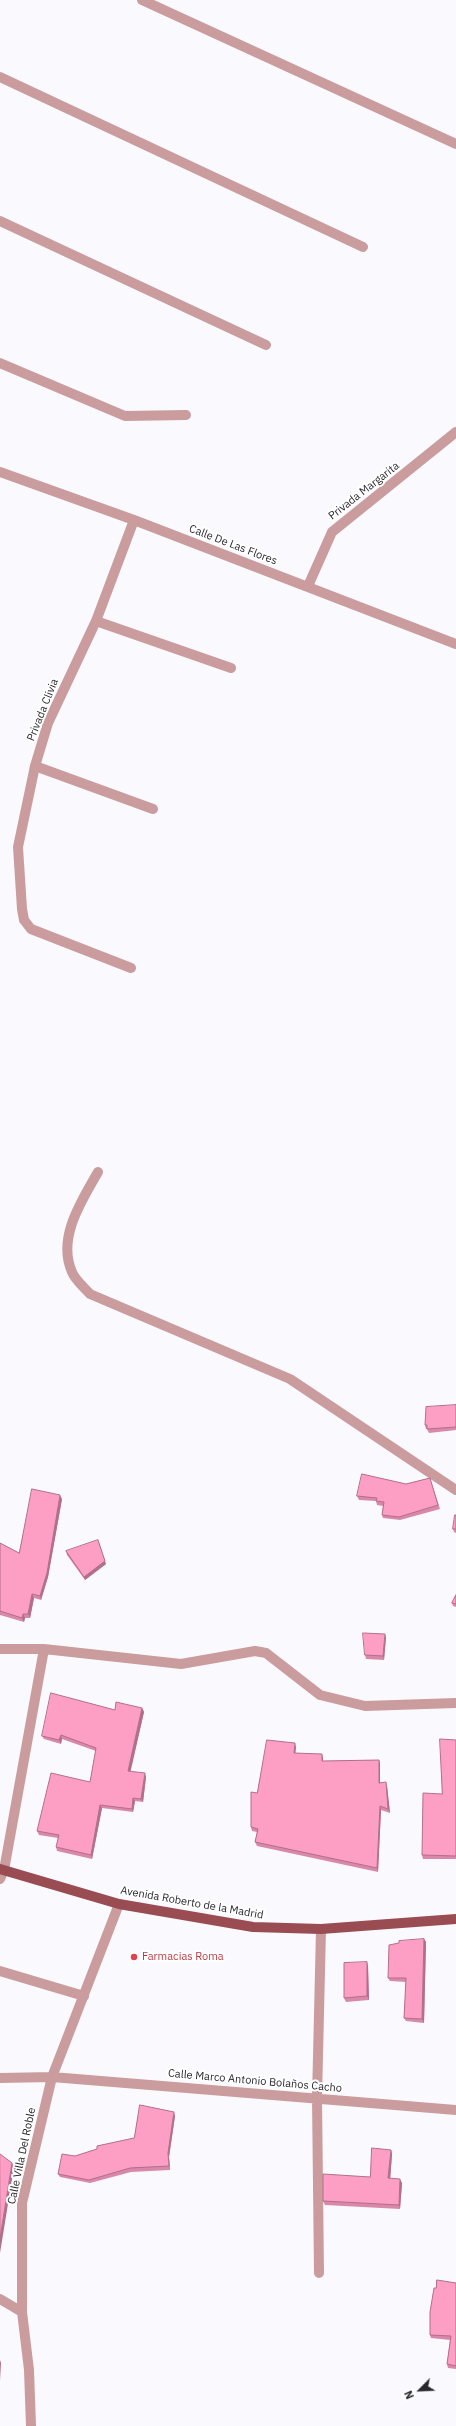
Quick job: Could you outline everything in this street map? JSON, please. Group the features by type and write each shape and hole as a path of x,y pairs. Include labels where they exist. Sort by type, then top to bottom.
{"main road":[{"name":"Avenida Roberto de la Madrid","path":"1,1873 119,1904 253,1927 321,1929 456,1919"}],"street":[{"path":"142,0 456,144"},
{"path":"0,77 363,247"},
{"path":"0,220 266,345"},
{"path":"0,363 125,416 186,415"},
{"name":"Privada Margarita","path":"308,586 324,545 332,532 456,432"},
{"name":"Calle De Las Flores","path":"0,472 134,520 456,644"},
{"name":"Privada Clivia","path":"131,968 31,929 24,920 18,847 35,766 48,723 96,621 134,520"},
{"path":"96,621 231,668"},
{"path":"35,766 153,809"},
{"path":"98,1172 76,1210 66,1250 72,1274 90,1294 290,1379 456,1490"},
{"path":"0,1649 44,1649 181,1664 255,1651 266,1653 320,1695 365,1706 456,1703"},
{"path":"1,1873 44,1649"},
{"name":"Calle Villa Del Roble","path":"31,2426 29,2370 22,2312 22,2203 52,2077 119,1904"},
{"path":"319,2273 317,2098 321,1929"},
{"path":"0,1971 84,1996"},
{"name":"Calle Marco Antonio Bolaños Cacho","path":"0,2078 52,2077 456,2110"},
{"path":"0,2299 22,2312"}],"building":[{"path":"456,1405 456,1427 427,1429 427,1425 425,1425 426,1407"},
{"path":"362,1474 406,1484 430,1478 438,1505 399,1517 382,1515 384,1502 376,1501 377,1498 357,1496"},
{"path":"32,1489 60,1495 47,1573 40,1596 32,1594 28,1614 23,1614 22,1618 0,1611 0,1543 19,1553"},
{"path":"455,1515 456,1529 453,1529"},
{"path":"98,1540 105,1561 84,1577 66,1551"},
{"path":"456,1595 456,1604 452,1603"},
{"path":"363,1633 385,1634 383,1656 365,1655"},
{"path":"51,1693 115,1710 116,1702 142,1708 128,1771 145,1773 141,1799 133,1798 132,1809 100,1805 91,1855 56,1847 59,1835 37,1831 51,1773 90,1782 96,1748 61,1735 59,1740 42,1736"},
{"path":"440,1739 456,1740 456,1856 422,1855 423,1793 442,1794"},
{"path":"267,1740 295,1743 294,1753 322,1754 322,1761 379,1760 379,1783 386,1782 388,1809 380,1806 377,1868 255,1842 258,1829 251,1827 251,1792 257,1793"},
{"path":"424,1939 422,2019 404,2018 406,1978 388,1978 389,1945 399,1943 399,1941"},
{"path":"367,1962 367,1996 344,1998 344,1963"},
{"path":"140,2105 174,2112 168,2153 169,2166 130,2168 89,2180 58,2174 62,2154 75,2156 97,2149 97,2146 134,2138"},
{"path":"372,2148 391,2150 388,2178 400,2179 399,2205 323,2201 323,2174 370,2177"},
{"path":"0,2154 12,2163 0,2238"},
{"path":"437,2280 456,2283 456,2366 447,2364 451,2336 430,2335 430,2312 434,2288 436,2288"}],"place":[{"name":"Farmacias Roma","path":"134,1957"}]}
